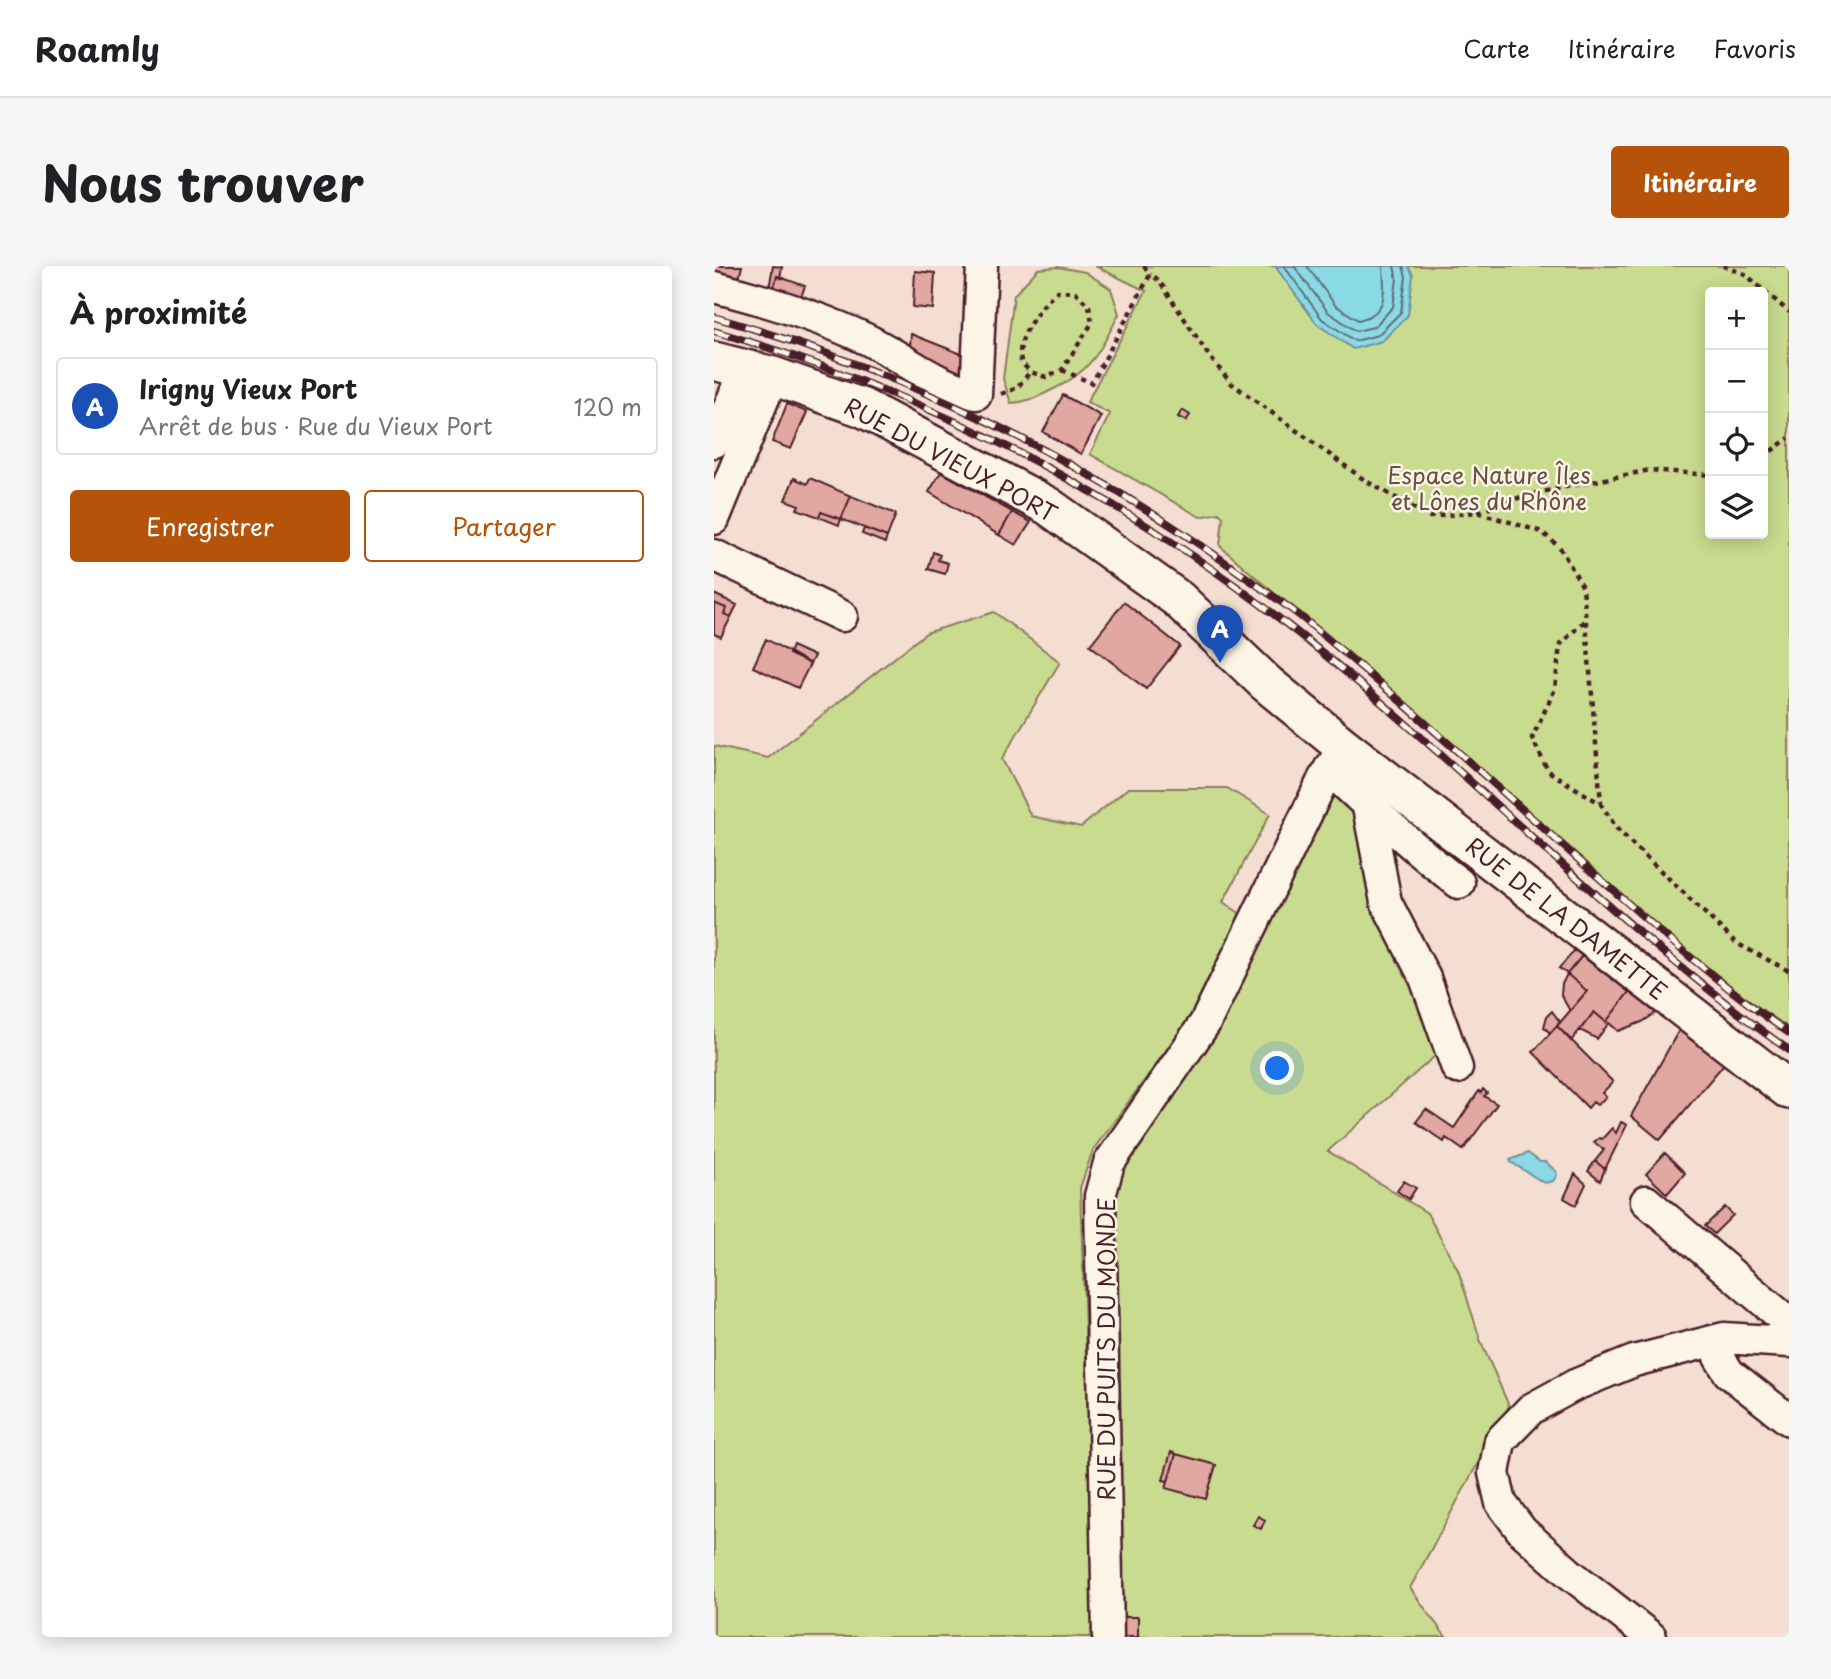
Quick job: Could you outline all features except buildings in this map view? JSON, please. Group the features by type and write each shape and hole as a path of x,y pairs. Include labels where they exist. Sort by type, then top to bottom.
{"main road":[{"name":"RUE DU VIEUX PORT","path":"744,368 863,408 1048,506 1178,599 1266,684 1336,758"},
{"name":"RUE DE LA DAMETTE","path":"1336,758 1789,1090"}],"street":[{"path":"714,287 810,316 866,340 960,391 976,394 982,266"},
{"path":"714,442 744,368"},
{"path":"714,519 744,368"},
{"path":"714,555 842,616"},
{"path":"1336,758 1368,807 1390,824 1408,844 1459,883"},
{"name":"RUE DU PUITS DU MONDE","path":"1108,1637 1100,1196 1110,1163 1205,1023 1336,758"},
{"path":"1368,807 1386,902 1425,978 1457,1068"},
{"path":"1646,1201 1789,1324"},
{"path":"1651,1637 1569,1573 1522,1531 1501,1503 1494,1473 1500,1441 1531,1409 1575,1385 1634,1361 1724,1338 1789,1342"},
{"path":"1724,1338 1719,1357 1729,1373 1789,1420"}],"path":[{"path":"1723,266 1745,274 1789,312"},
{"path":"1145,267 1164,288 1209,356 1231,383 1366,481 1430,517 1477,512 1527,495 1650,470 1705,475"},
{"path":"1062,370 1092,383 1150,275"},
{"path":"1058,291 1075,292 1089,306 1092,323 1062,370 1046,377 1030,372 1022,363 1020,344 1045,301 1058,291"},
{"path":"991,397 1017,388 1030,372"},
{"path":"1768,453 1789,438"},
{"path":"1477,512 1542,532 1560,548 1583,587 1601,804"},
{"path":"1585,621 1560,645 1555,690 1532,738 1548,771 1601,804 1617,829 1736,943 1789,971"}],"green space":[{"name":"Espace Nature Îles et Lônes du Rhône","path":"1095,266 1789,266 1789,1028 1716,979 1220,546 1223,517 1219,513 1200,517 1090,454 1110,414 1087,402 1146,291"},
{"path":"1058,267 1085,272 1111,289 1119,314 1086,368 1065,383 1037,397 1011,403 1003,379 1014,295 1038,269"},
{"path":"994,612 1060,662 1002,759 1031,816 1081,827 1128,788 1227,788 1270,814 1223,902 1241,914 1196,1010 1093,1150 1080,1188 1096,1637 714,1637 714,746 768,758 926,633"},
{"path":"1326,780 1366,817 1445,1047 1328,1151 1427,1213 1458,1270 1481,1342 1509,1406 1410,1588 1446,1637 1122,1637 1111,1198 1115,1168"}],"water":[{"path":"1275,266 1408,266 1413,275 1408,315 1382,341 1353,349 1317,324"},
{"path":"1528,1153 1556,1171 1557,1175 1553,1181 1544,1183 1510,1160"}],"railway":[{"path":"714,317 853,363 986,421 1051,454 1176,529 1305,620 1416,714 1666,937 1789,1033"},
{"path":"714,331 869,384 944,417 1018,452 1160,534 1294,630 1343,670 1675,962 1789,1050"}],"place":[{"name":"Irigny Vieux Port","path":"1220,663"}]}
